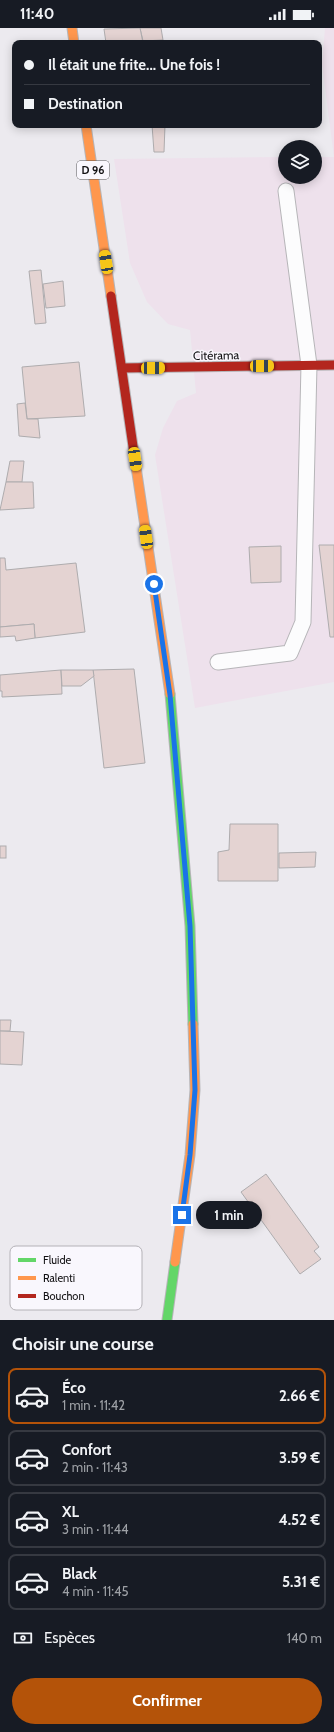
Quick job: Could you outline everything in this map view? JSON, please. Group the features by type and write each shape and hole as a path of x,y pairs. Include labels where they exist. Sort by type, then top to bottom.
{"main road":[{"path":"72,28 74,40"},
{"name":"D 96","path":"86,128 170,695 190,926 195,1090 190,1155 167,1320"},
{"name":"Citérama","path":"122,368 334,365"}],"lane":[{"path":"218,662 290,653 303,622 309,365 286,191"}],"shaded area":[{"path":"325,28 334,28 334,157 322,64"},
{"path":"278,157 278,184 322,184 322,157 334,157 334,682 195,708 155,455 163,428 177,401 196,393 190,330 168,324 147,302 130,263 114,159"}],"building":[{"path":"140,28 161,28 163,40 143,40"},
{"path":"140,28 142,40 106,40 104,29"},
{"path":"152,128 165,128 164,152 154,152"},
{"path":"41,270 46,323 35,324 29,271"},
{"path":"63,281 65,306 46,308 43,284"},
{"path":"79,362 85,416 27,419 22,367"},
{"path":"25,403 27,419 38,419 40,438 19,436 17,404"},
{"path":"10,461 24,461 22,482 6,482"},
{"path":"6,482 33,482 34,508 0,510"},
{"path":"319,545 334,545 334,637 330,637"},
{"path":"281,546 281,582 251,583 249,547"},
{"path":"0,558 5,558 6,570 76,563 85,632 35,638 34,624 0,627"},
{"path":"34,624 35,638 16,641 15,636 0,637 0,627"},
{"path":"134,669 145,763 104,768 93,670"},
{"path":"61,670 62,694 2,697 2,691 0,691 0,675"},
{"path":"61,670 93,670 94,676 81,686 62,686"},
{"path":"230,824 278,824 278,881 218,881 218,852 229,850"},
{"path":"0,846 6,846 6,858 0,858"},
{"path":"316,852 315,867 279,868 279,853"},
{"path":"0,1020 11,1020 10,1031 0,1031"},
{"path":"0,1031 24,1032 22,1065 0,1064"},
{"path":"266,1174 319,1247 314,1251 321,1259 300,1274 241,1192"}],"traffic: fast":[{"path":"170,694 190,926 193,1024"},
{"path":"167,1320 175,1262"}],"traffic: slow":[{"path":"72,28 74,40"},
{"path":"86,128 111,296"},
{"path":"135,460 170,694"},
{"path":"175,1262 190,1155 195,1090 193,1024"}],"traffic: jam":[{"path":"111,296 135,460"},
{"path":"122,368 334,365"}],"route":[{"path":"154,584 170,695 190,926 195,1090 190,1155 182,1215"}]}
